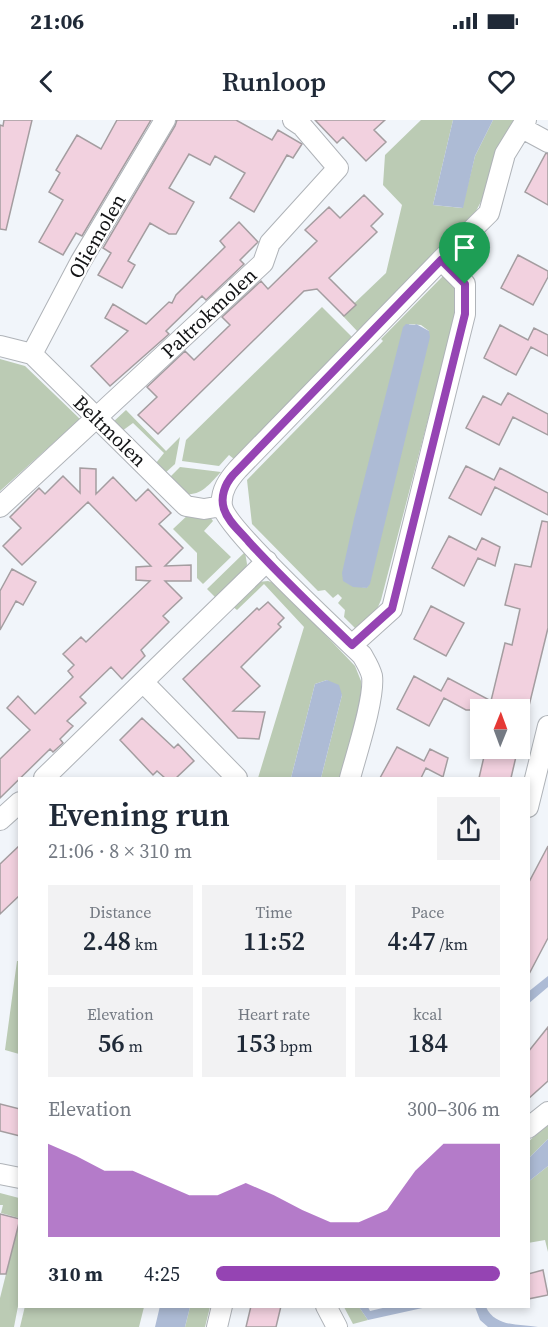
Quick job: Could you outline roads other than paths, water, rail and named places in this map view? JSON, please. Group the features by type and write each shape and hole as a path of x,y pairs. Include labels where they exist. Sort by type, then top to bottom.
{"street":[{"name":"Oliemolen","path":"32,354 81,261 165,120"},
{"name":"Paltrokmolen","path":"96,418 263,262 270,243 338,168 302,126 293,120"},
{"path":"350,777 372,693 369,667 362,655 267,561 226,516 222,506 226,483 489,213 505,154 524,124 548,142"},
{"path":"352,645 392,609 465,314 465,284 441,260"},
{"path":"0,346 32,354"},
{"name":"Beltmolen","path":"32,354 186,506 204,509 222,506"},
{"path":"0,507 96,418"},
{"path":"45,777 267,561"},
{"path":"144,683 236,777"},
{"path":"530,799 548,726"},
{"path":"530,1126 548,1112"},
{"path":"0,1174 18,1178"},
{"path":"217,1327 222,1308"},
{"path":"328,1308 337,1327"}],"water":[{"path":"453,120 493,120 475,156 463,208 433,205"},
{"path":"406,324 416,324 429,331 430,337 370,584 367,588 353,587 343,581 342,573 403,327"},
{"path":"327,680 339,685 342,695 321,777 291,777 315,684"},
{"path":"548,976 548,987 530,1002 530,990"},
{"path":"548,1139 548,1166 530,1180 530,1157"},
{"path":"160,1308 190,1308 185,1327 155,1327"},
{"path":"360,1308 368,1308 370,1311 383,1308 422,1308 368,1320"},
{"path":"475,1308 487,1308 495,1318 501,1321 538,1327 488,1327 480,1320"}]}
